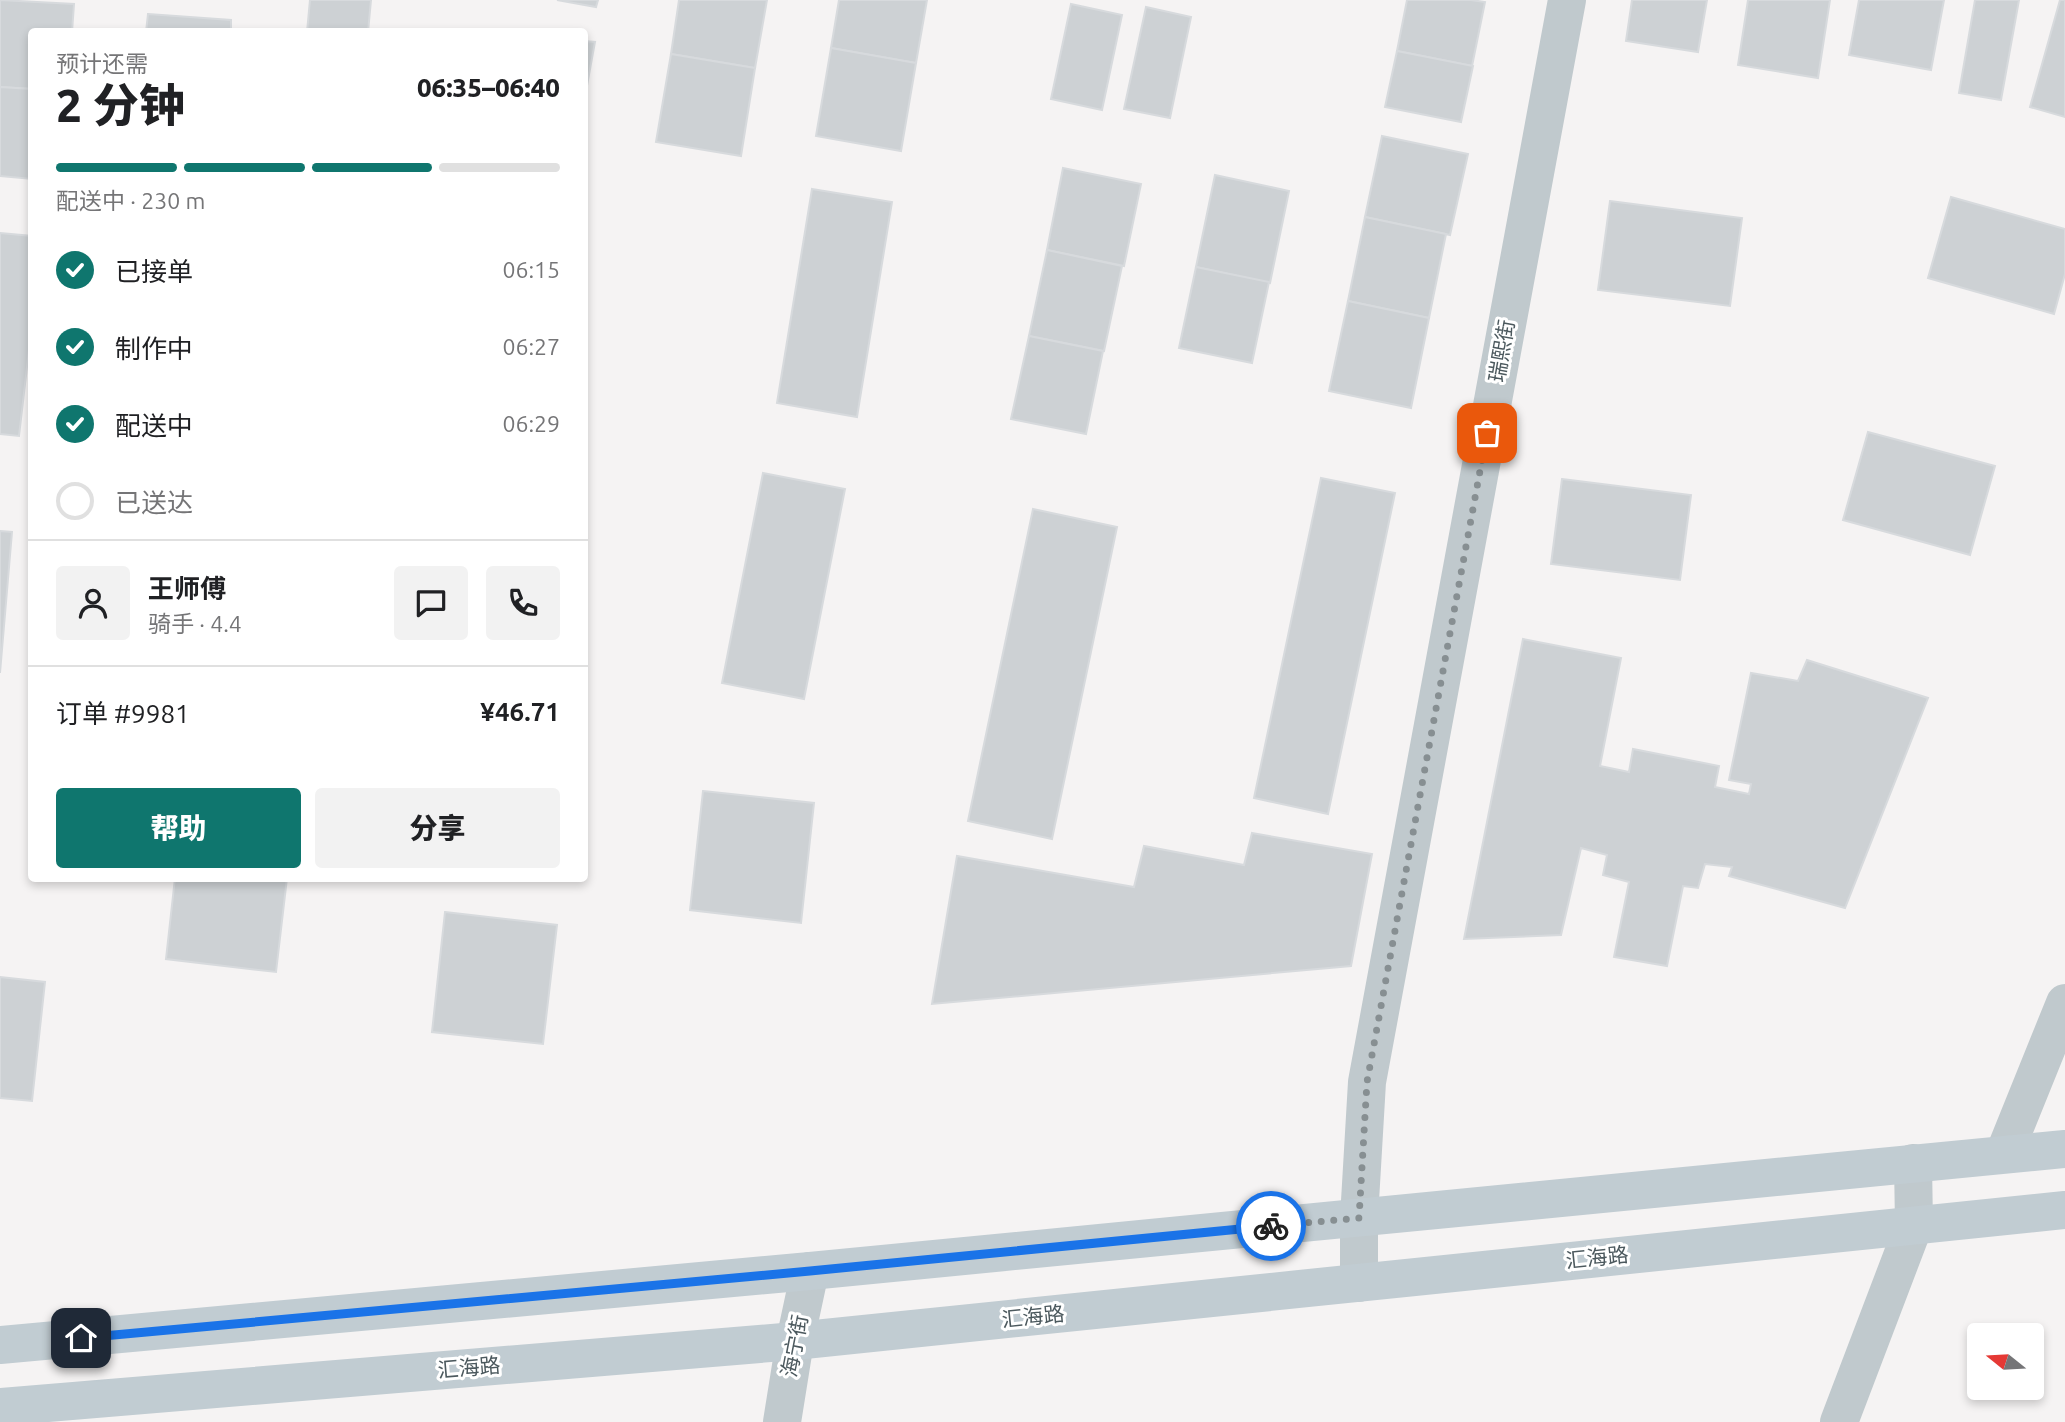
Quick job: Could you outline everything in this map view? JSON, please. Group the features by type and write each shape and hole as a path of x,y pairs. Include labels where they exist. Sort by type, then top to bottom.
{"street":[{"name":"瑞熙街","path":"1359,1283 1359,1218 1367,1082 1567,0"},
{"path":"2004,1154 2065,1003"},
{"path":"0,1345 810,1271 2065,1149"},
{"path":"1839,1422 1914,1225 1913,1163"},
{"name":"汇海路","path":"0,1408 795,1341 2065,1210"},
{"name":"海宁街","path":"782,1422 810,1271"}],"building":[{"path":"0,0 74,4 72,28 28,28 28,89 0,87"},
{"path":"310,0 371,0 368,28 307,28"},
{"path":"557,0 598,0 596,7"},
{"path":"679,0 767,0 755,68 671,54"},
{"path":"839,0 927,0 916,63 831,48"},
{"path":"1407,0 1485,2 1472,66 1397,51"},
{"path":"1632,0 1707,0 1698,52 1626,41"},
{"path":"1748,0 1830,0 1818,78 1738,65"},
{"path":"1859,0 1944,0 1931,70 1849,55"},
{"path":"1975,0 2019,0 2001,100 1959,93"},
{"path":"2060,0 2065,0 2065,117 2030,107"},
{"path":"1071,4 1122,15 1102,110 1051,99"},
{"path":"1146,7 1191,17 1170,118 1124,109"},
{"path":"148,14 231,20 231,28 146,28"},
{"path":"588,41 595,42 588,80"},
{"path":"831,48 916,63 901,151 816,136"},
{"path":"1397,51 1473,66 1461,122 1385,107"},
{"path":"671,54 755,68 741,156 656,142"},
{"path":"0,87 28,89 28,179 0,176"},
{"path":"1382,136 1468,154 1450,235 1365,217"},
{"path":"1063,168 1141,184 1124,266 1047,250"},
{"path":"1215,175 1289,191 1270,283 1196,267"},
{"path":"812,189 892,202 857,417 777,403"},
{"path":"1951,197 2065,229 2065,274 2054,314 1928,278"},
{"path":"1610,201 1742,218 1730,306 1598,290"},
{"path":"1365,217 1446,234 1429,318 1348,301"},
{"path":"0,233 28,236 28,358 19,436 0,434"},
{"path":"1047,250 1122,266 1104,351 1029,336"},
{"path":"1196,267 1269,282 1252,363 1179,348"},
{"path":"1348,301 1429,318 1411,408 1329,391"},
{"path":"1029,336 1103,351 1086,434 1011,419"},
{"path":"1868,432 1995,466 1970,555 1843,520"},
{"path":"763,473 845,489 804,699 722,683"},
{"path":"1321,478 1395,493 1328,814 1254,798"},
{"path":"1562,479 1691,495 1680,580 1551,564"},
{"path":"1033,509 1117,527 1052,839 968,821"},
{"path":"0,531 12,532 0,673"},
{"path":"1523,639 1621,658 1600,766 1629,772 1633,749 1719,766 1715,787 1749,794 1751,784 1729,780 1751,673 1798,681 1807,660 1928,698 1845,908 1729,876 1732,867 1705,864 1698,888 1683,886 1667,966 1614,957 1629,882 1603,875 1607,855 1581,848 1561,935 1464,939"},
{"path":"703,791 814,803 801,923 690,910"},
{"path":"1252,833 1372,854 1351,966 932,1004 957,856 1134,887 1144,846 1244,865"},
{"path":"175,882 287,882 276,972 166,959"},
{"path":"445,912 557,925 543,1044 432,1032"},
{"path":"0,977 45,982 32,1101 0,1098"}],"way so far":[{"path":"1271,1226 1359,1218 1367,1082 1487,433"}],"route":[{"path":"81,1338 1271,1226"}]}
